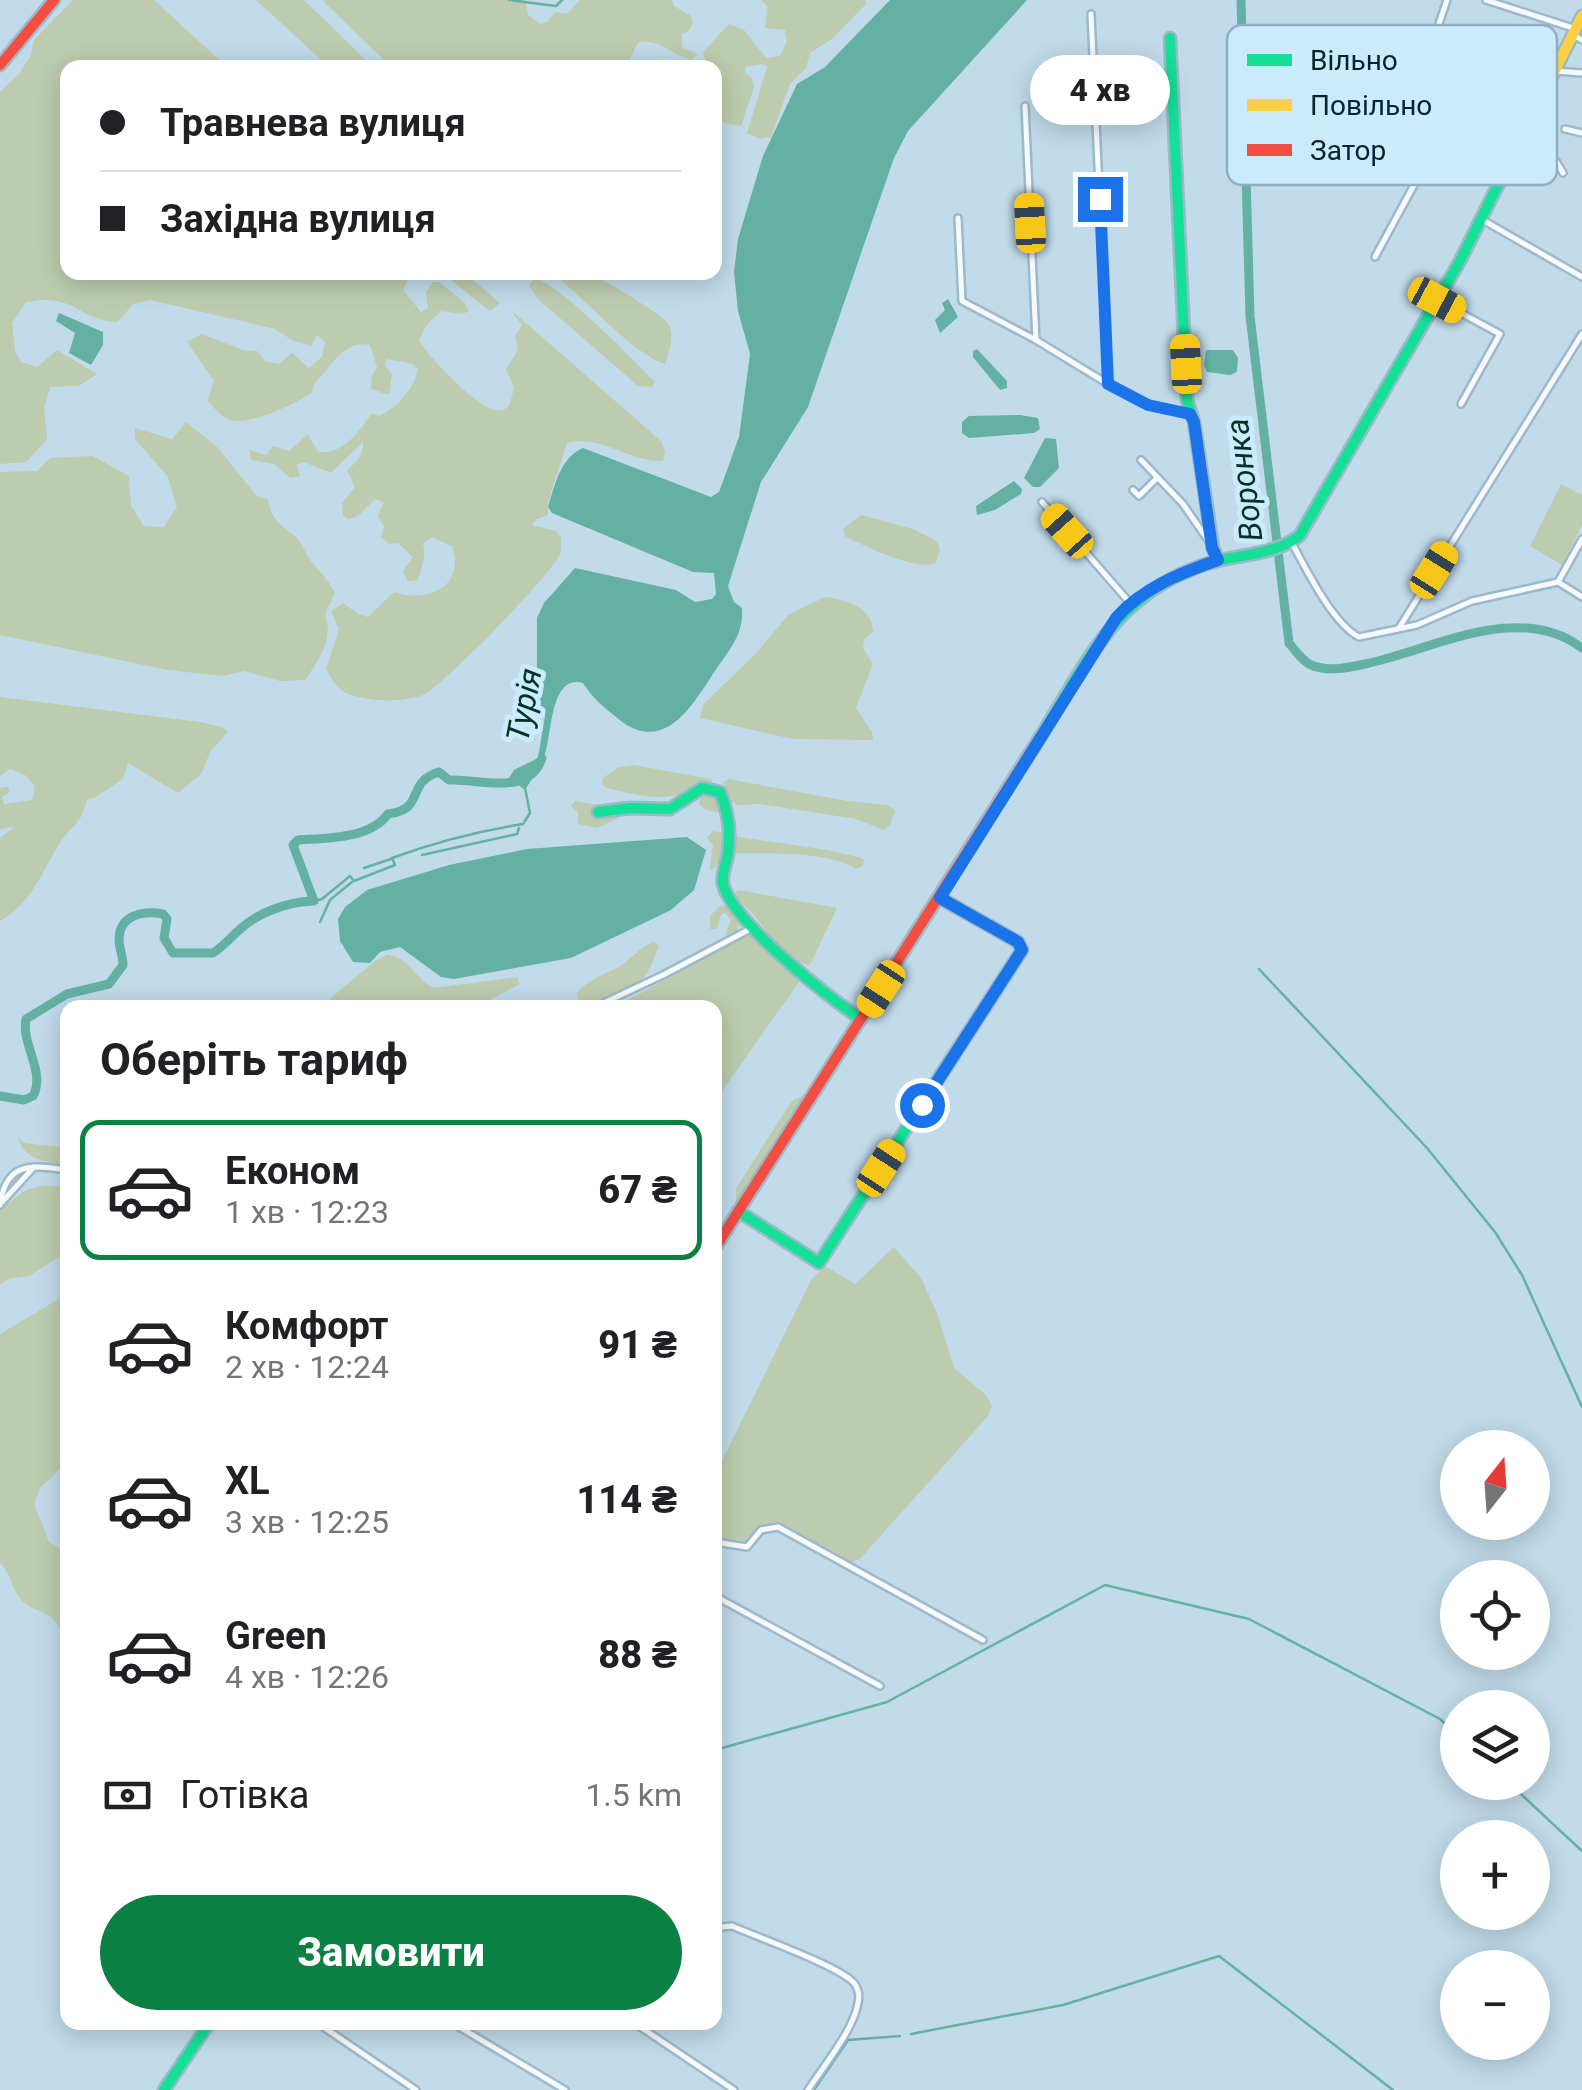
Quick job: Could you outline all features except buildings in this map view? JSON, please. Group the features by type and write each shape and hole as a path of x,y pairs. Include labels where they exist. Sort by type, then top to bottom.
{"street":[{"path":"0,65 54,0"},
{"path":"1438,25 1446,0"},
{"path":"1486,0 1551,25"},
{"path":"1091,14 1108,384"},
{"path":"1557,68 1577,35 1582,16"},
{"path":"1170,38 1190,414 1215,554"},
{"path":"1557,71 1582,73"},
{"path":"1025,106 1036,340"},
{"path":"1565,129 1582,132"},
{"path":"1557,163 1562,173"},
{"path":"1375,257 1416,185"},
{"path":"722,1237 1102,639 1130,603 1151,589 1215,554 1282,546 1316,508 1437,300 1498,185"},
{"path":"958,218 962,301 1148,405 1190,414"},
{"path":"1481,219 1582,278"},
{"path":"1437,300 1500,334 1461,404"},
{"path":"1399,628 1582,334"},
{"path":"1574,348 1582,352"},
{"path":"1141,460 1183,504 1215,554"},
{"path":"1133,490 1139,496 1157,478"},
{"path":"1042,502 1130,603"},
{"path":"1558,582 1581,543"},
{"path":"1282,546 1353,634 1365,637 1432,620 1472,601 1558,582 1582,597"},
{"path":"598,812 670,809 702,788 720,792 729,817 723,884 754,927 810,983 861,1019"},
{"path":"738,1212 820,1263 1022,950 1018,942 940,898"},
{"path":"611,1000 754,927"},
{"path":"34,1166 0,1204 8,1179 23,1168 34,1166 60,1169"},
{"path":"722,1543 747,1546 762,1530 778,1527 984,1640"},
{"path":"722,1600 880,1686"},
{"path":"722,1926 732,1926 852,1980 857,1988 859,2001 854,2015 808,2090"},
{"path":"164,2090 205,2030"},
{"path":"328,2030 416,2090"},
{"path":"465,2030 564,2090"},
{"path":"645,2030 734,2090"}],"shaded area":[{"path":"73,0 154,0 219,60 60,60 60,280 408,280 403,290 421,312 428,308 426,292 433,282 439,282 469,311 441,311 426,326 419,341 472,397 496,410 509,404 514,387 506,369 518,350 515,336 522,325 510,309 661,441 663,461 591,442 567,443 548,502 548,515 532,525 556,531 561,538 560,554 496,629 423,695 374,700 339,688 326,669 339,629 331,611 343,603 368,617 394,592 419,596 441,588 454,572 452,546 432,537 423,543 419,575 417,580 408,581 403,571 413,557 398,543 389,544 381,537 384,527 378,516 384,502 375,499 358,516 343,516 342,503 355,487 347,470 359,458 363,442 331,473 304,462 297,465 300,476 290,478 274,464 251,460 249,450 266,455 273,446 289,451 308,434 318,452 336,450 350,440 372,413 379,416 404,397 418,369 413,364 387,359 385,366 392,374 389,395 371,389 377,367 370,345 352,346 313,385 312,393 269,414 234,421 207,401 214,381 187,342 202,334 243,350 257,351 265,361 279,364 292,353 309,368 322,357 325,342 317,335 311,346 275,329 150,300 133,304 118,322 56,301 26,302 12,323 15,351 21,362 37,367 57,350 97,374 79,386 50,387 44,408 47,440 26,462 0,464 0,92 19,74 31,55 34,40"},
{"path":"256,0 304,0 366,60 321,60"},
{"path":"322,0 525,0 528,15 540,24 555,12 567,14 580,0 672,0 693,22 690,30 682,34 682,47 697,54 692,60 654,43 638,42 630,60 384,60"},
{"path":"761,0 865,0 866,4 832,39 810,53 806,68 790,84 771,137 760,139 747,133 767,67 745,67 754,88 741,126 722,122 722,60 705,60 703,52 729,24 744,30 766,58 780,56 787,41 785,30 765,28 767,6"},
{"path":"890,0 1027,0 908,131 894,158 808,407 761,482 728,586 734,602 742,608 741,626 730,649 677,721 652,732 637,730 621,721 583,683 565,687 555,706 544,755 525,790 509,778 514,770 538,758 545,716 537,702 537,618 544,603 575,568 676,590 695,602 712,599 716,594 714,573 693,572 552,513 548,507 560,473 569,458 583,448 711,497 719,492 739,437 750,354 738,311 734,272 738,239 763,156 797,84 825,67"},
{"path":"451,280 473,280 500,303 490,311"},
{"path":"539,280 563,296 655,382 652,387 638,386 538,299 529,285"},
{"path":"560,280 602,280 665,320 671,344 665,364 622,336"},
{"path":"948,299 958,317 940,333 935,320 945,310 942,303"},
{"path":"59,313 103,332 103,345 91,365 69,353 75,333 56,321"},
{"path":"977,349 1007,381 1007,388 1000,390 973,357"},
{"path":"1206,350 1233,350 1238,358 1237,372 1207,372"},
{"path":"969,416 1038,418 1040,429 1034,433 969,438 962,433 962,422"},
{"path":"186,422 217,447 256,495 268,500 275,518 299,540 335,593 325,614 328,632 324,648 305,680 280,681 244,671 223,676 168,670 0,635 0,472 37,471 50,458 93,456 129,476 131,506 144,526 164,527 177,507 168,477 135,439 135,428 172,439"},
{"path":"1045,438 1056,439 1059,468 1040,487 1033,487 1024,478"},
{"path":"1014,481 1022,489 1021,494 995,510 977,515 976,506"},
{"path":"1561,484 1582,495 1582,525 1562,565 1530,546"},
{"path":"861,515 913,529 937,541 940,549 936,563 903,561 845,536 843,529"},
{"path":"825,597 857,606 872,623 873,632 864,639 863,648 873,664 856,708 873,740 793,739 700,718 703,705 788,615"},
{"path":"0,697 200,722 228,732 211,750 201,774 178,793 128,763 123,779 87,799 79,820 27,898 0,921 0,838 14,827 0,829 0,788 8,787 10,792 2,797 4,804 32,800 35,786 25,775 10,769 0,776"},
{"path":"634,765 711,779 723,813 706,810 699,804 701,795 696,788 674,796 652,797 602,784 603,778 619,767"},
{"path":"729,779 887,805 895,810 884,830 856,819 760,804 737,805 729,800 723,782"},
{"path":"575,801 603,806 597,812 619,818 597,828 578,824 578,812 571,806"},
{"path":"713,831 845,854 864,859 863,866 856,869 810,856 724,853 710,870 713,845 707,838"},
{"path":"687,837 706,850 694,890 671,910 571,958 454,979 441,977 400,947 380,952 370,963 353,962 340,941 338,919 345,907 367,890 449,865 527,849"},
{"path":"739,890 837,908 810,965 781,949 733,894"},
{"path":"731,903 742,919 736,932 725,935 731,919 725,913 717,929 710,929 710,916"},
{"path":"753,932 799,974 799,982 722,1091 722,1000 628,1000"},
{"path":"654,942 659,946 640,981 605,999 578,1000 577,993 587,984"},
{"path":"387,955 395,957 434,988 517,977 520,984 489,1000 328,1000"},
{"path":"804,1095 802,1104 736,1202 736,1189 771,1133 792,1101"},
{"path":"18,1137 24,1143 60,1147 60,1164 30,1155"},
{"path":"60,1186 60,1256 29,1276 8,1279 0,1285 0,1209 26,1190"},
{"path":"894,1247 921,1278 954,1368 986,1395 992,1406 988,1416 860,1559 851,1562 781,1523 765,1525 748,1543 722,1540 722,1461 811,1280 825,1266 855,1284"},
{"path":"60,1298 60,1469 40,1488 34,1504 49,1542 60,1550 60,1630 54,1620 20,1598 0,1563 0,1334"}],"waterway":[{"path":"509,0 556,6 562,0"},
{"name":"Воронка","path":"1241,0 1242,25"},
{"name":"Воронка","path":"1246,185 1250,316 1289,643 1308,663 1331,669 1365,664 1503,628 1557,634 1582,648"},
{"name":"Турія","path":"0,1096 24,1100 33,1096 37,1078 26,1019 67,994 109,984 123,965 120,932 134,916 163,914 167,919 164,938 173,953 213,953 264,913 314,901 293,845 298,840 347,836 370,828 388,814 408,807 422,782 439,772 449,780 515,782 526,778 542,758"},
{"path":"314,901 350,876 354,881 395,865 392,858 457,838 523,824 530,813 525,788"},
{"path":"422,855 517,834 519,828"},
{"path":"364,868 391,859"},
{"path":"320,922 330,900 352,882"},
{"path":"1259,969 1427,1148 1495,1232 1522,1275 1582,1407"},
{"path":"722,1748 887,1702 1105,1585 1249,1619 1440,1719"},
{"path":"1527,1800 1582,1851"},
{"path":"911,2034 1063,2005 1219,1956 1393,2090"},
{"path":"814,2090 848,2040 900,2036"}],"traffic: fast":[{"path":"1170,38 1187,400 1218,560"},
{"path":"1037,742 1105,635 1147,594 1206,564 1267,551 1300,535 1460,261 1498,185"},
{"path":"598,812 670,809 702,788 720,792 729,837 723,884 730,900 762,938 861,1019"},
{"path":"738,1211 819,1263 1022,950 1018,942 940,898"},
{"path":"164,2090 205,2030"}],"traffic: slow":[{"path":"1557,66 1582,16"}],"traffic: jam":[{"path":"0,65 54,0"},
{"path":"722,1237 1037,742"}],"route":[{"path":"922,1105 1022,950 1018,942 940,898 1116,618 1151,589 1218,560 1212,548 1190,414 1148,405 1108,384 1100,199"}]}
